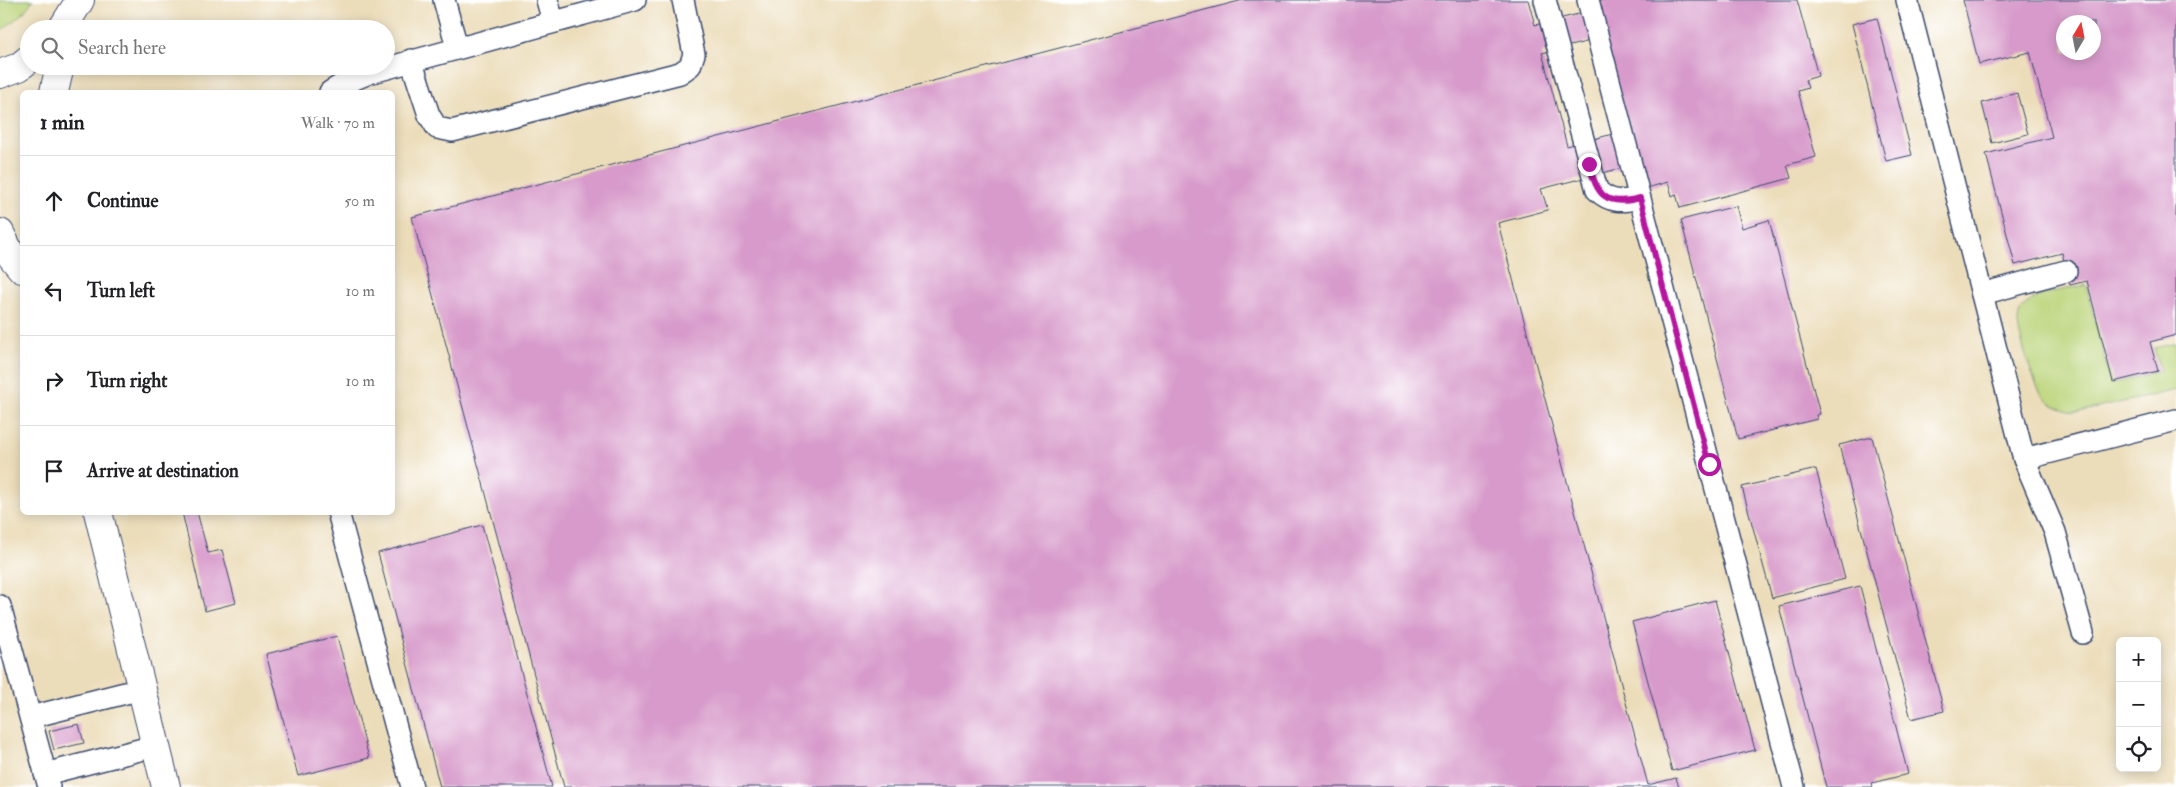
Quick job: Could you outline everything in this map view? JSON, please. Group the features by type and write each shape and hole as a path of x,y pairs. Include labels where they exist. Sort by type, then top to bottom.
{"street":[{"path":"0,74 20,66"},
{"path":"54,90 58,75"},
{"path":"0,233 12,257 20,267"},
{"path":"99,515 166,787"}],"lane":[{"path":"444,0 457,47"},
{"path":"547,0 553,21"},
{"path":"395,65 635,0"},
{"path":"411,60 428,115 437,128 452,131 680,73 690,66 694,54 683,0"},
{"path":"1545,0 1597,190 1608,199 1627,201 1640,198"},
{"path":"1588,0 1794,787"},
{"path":"1907,0 2024,459 2055,532 2083,633"},
{"path":"333,90 364,75"},
{"path":"1982,294 2066,271"},
{"path":"2024,459 2176,420"},
{"path":"339,515 412,787"},
{"path":"0,606 47,780 155,746"},
{"path":"31,717 141,689"}],"green space":[{"path":"0,0 33,0 23,13 0,32"},
{"path":"2086,285 2111,384 2160,371 2154,348 2176,343 2176,390 2079,412 2059,408 2042,395 2031,372 2024,349 2019,329 2019,314 2028,303 2043,295"}],"building":[{"path":"1243,0 1528,0 1535,25 1594,10 1592,0 1797,0 1818,76 1805,80 1808,88 1798,91 1816,157 1787,165 1791,178 1680,208 1676,194 1672,196 1668,182 1643,189 1637,164 1541,189 1548,210 1498,223 1648,785 1676,778 1679,787 564,787 412,217","holes":["1602,38 1628,130 1567,146 1542,53"]},
{"path":"1963,0 2176,0 2176,335 2150,342 2158,371 2113,382 2087,281 2070,285 2062,253 2015,265 1986,154 2052,137 2030,52 1979,64"},
{"path":"1877,18 1912,155 1886,161 1852,24"},
{"path":"2017,93 2028,134 1992,143 1982,103"},
{"path":"1736,206 1742,228 1769,220 1820,414 1816,415 1817,419 1738,439 1681,220"},
{"path":"1872,437 1944,711 1911,719 1839,445"},
{"path":"1816,469 1845,579 1772,598 1742,487"},
{"path":"183,515 198,515 208,553 222,550 236,603 205,611"},
{"path":"482,525 552,787 440,787 378,553"},
{"path":"1860,586 1908,774 1872,783 1873,787 1826,787 1779,606"},
{"path":"1715,600 1755,750 1672,771 1632,622"},
{"path":"337,636 369,758 298,776 266,654"},
{"path":"79,724 84,743 54,750 49,731"}],"route":[{"path":"1589,164 1597,190 1608,199 1627,201 1640,198 1709,464"}]}
